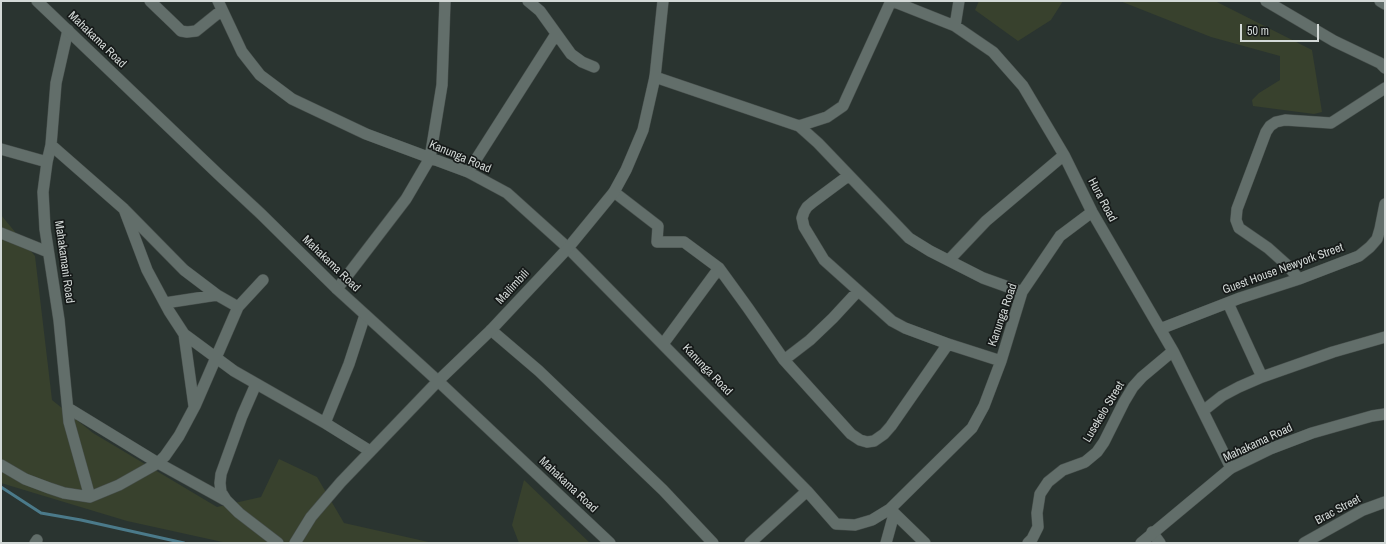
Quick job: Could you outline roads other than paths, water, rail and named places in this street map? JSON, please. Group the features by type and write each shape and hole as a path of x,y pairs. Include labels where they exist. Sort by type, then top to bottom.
{"street":[{"name":"Mahakama Road","path":"37,1 261,214 337,289 438,381 610,543"},
{"path":"150,1 181,31 187,32 196,31 220,6"},
{"path":"337,289 406,199 430,158 442,85 445,1"},
{"path":"528,1 540,11 571,54 582,62 594,67"},
{"name":"Mailimbili","path":"295,543 311,517 370,451 438,381 491,330 568,248 614,192 626,170 643,130 655,77 663,1"},
{"path":"799,126 827,117 843,106 891,1"},
{"name":"Hura Road","path":"891,1 955,26 993,52 1023,86 1064,155 1092,212 1173,351 1231,468"},
{"path":"955,26 959,1"},
{"path":"1266,1 1334,41 1383,62"},
{"path":"1380,1 1385,4"},
{"name":"Kanunga Road","path":"220,6 242,52 260,75 292,99 366,134 468,172 507,193 568,248 807,491 836,524 855,526 892,512 972,428 984,406 1001,361 1022,292 1060,236 1092,212"},
{"name":"Mahakamani Road","path":"68,30 56,83 51,145 43,192 48,252 59,320 69,422 90,497"},
{"path":"468,172 556,34"},
{"path":"655,77 799,126 909,238 930,251 983,278 1022,292"},
{"path":"1299,279 1287,265 1268,248 1239,228 1236,220 1237,209 1266,132 1270,126 1276,122 1285,120 1331,123 1385,88"},
{"path":"51,145 124,209 184,270 217,295 238,307"},
{"path":"1,149 47,162"},
{"path":"949,260 986,221 1064,155"},
{"path":"848,176 807,207 802,218 804,227 824,260 892,321 948,344 1001,361"},
{"path":"614,192 658,226 657,242 684,242 719,268 784,360 851,434 860,440 867,442 878,439 891,426 948,344"},
{"name":"Guest House Newyork Street","path":"1160,329 1359,256 1377,239 1385,204"},
{"path":"124,209 147,270 184,334 216,358 256,384 325,423 370,451"},
{"path":"1,233 48,252"},
{"path":"663,344 719,268"},
{"path":"1,465 25,479 42,486 64,493 90,497 120,485 158,463 165,456 179,436 216,358 238,307 263,280"},
{"path":"784,360 810,340 858,291"},
{"path":"165,303 217,295"},
{"path":"1228,303 1262,377"},
{"path":"325,423 348,364 365,314"},
{"path":"491,330 545,376 663,490 713,543"},
{"path":"184,334 194,406"},
{"path":"1203,411 1222,396 1262,377 1333,352 1385,337"},
{"name":"Lusekelo Street","path":"1028,543 1032,539 1038,527 1037,513 1040,494 1048,482 1063,470 1085,462 1097,452 1104,442 1124,402 1134,387 1142,377 1173,351"},
{"path":"226,500 221,492 221,474 242,416 256,384"},
{"path":"68,408 158,463 226,500 260,530 278,543"},
{"name":"Mahakama Road","path":"1141,543 1152,532 1231,468 1270,449 1312,433 1372,416 1385,414"},
{"path":"750,543 807,491"},
{"name":"Brac Street","path":"1304,543 1363,510 1385,502"},
{"path":"886,543 892,512"},
{"path":"892,512 925,543"},
{"path":"1152,532 1160,543"}],"waterway":[{"path":"1,487 41,513 81,520 184,543"}]}
